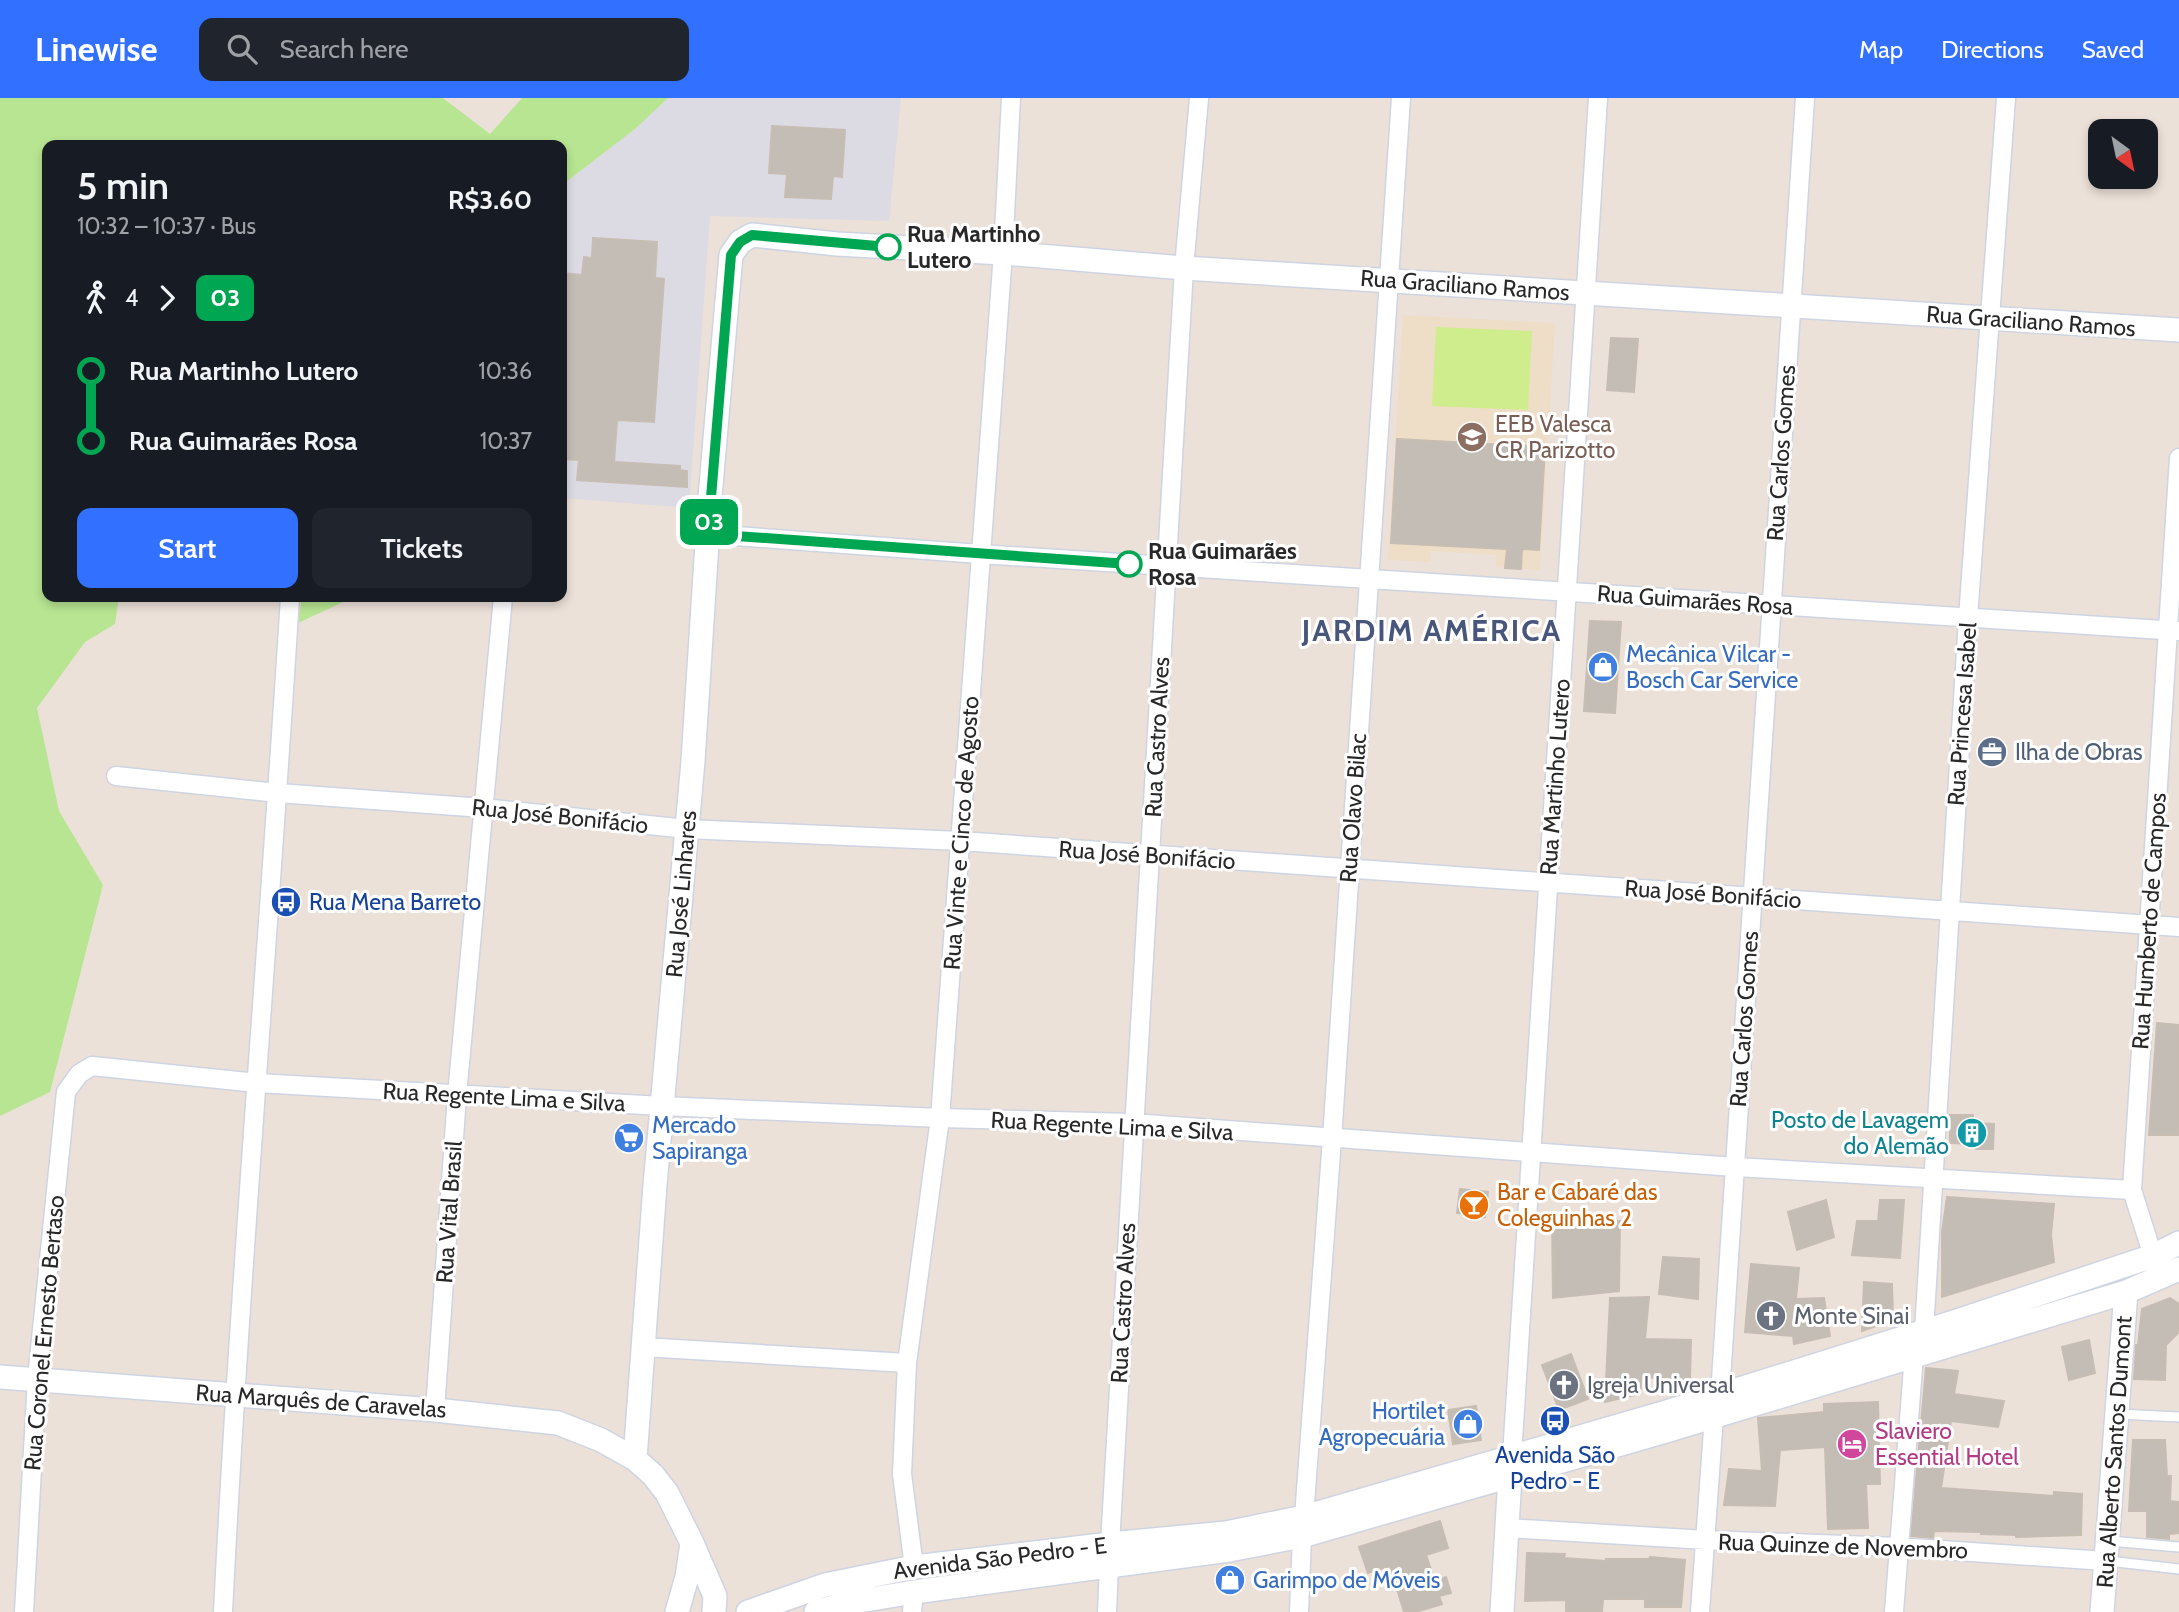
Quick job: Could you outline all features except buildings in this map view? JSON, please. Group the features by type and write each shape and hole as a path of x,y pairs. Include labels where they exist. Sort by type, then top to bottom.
{"street":[{"name":"Rua Vinte e Cinco de Agosto","path":"914,1567 902,1474 907,1363 940,1118 1012,98"},
{"name":"Rua Castro Alves","path":"1107,1612 1184,268 1199,98"},
{"name":"Rua Olavo Bilac","path":"1299,1612 1401,98"},
{"name":"Rua Martinho Lutero","path":"1502,1612 1598,98"},
{"name":"Rua Carlos Gomes","path":"1700,1612 1735,1167 1805,98"},
{"name":"Rua Princesa Isabel","path":"1924,1331 1968,618 2006,98"},
{"name":"Rua Graciliano Ramos","path":"752,235 837,244 1003,253 1184,268 2179,330"},
{"name":"Rua José Linhares","path":"635,1459 731,255 740,242 752,235"},
{"name":"Rua Humberto de Campos","path":"2153,1256 2132,1189 2149,925 2174,631 2179,458"},
{"name":"Rua Guimarães Rosa","path":"708,534 2174,631"},
{"path":"223,1612 234,1394 290,602"},
{"name":"Rua Vital Brasil","path":"435,1409 457,1094 503,602"},
{"name":"Rua José Bonifácio","path":"116,776 687,829 960,841 2179,927"},
{"name":"Rua Regente Lima e Silva","path":"92,1066 257,1083 663,1106 1133,1123 1735,1167 2132,1189"},
{"name":"Rua Coronel Ernesto Bertaso","path":"24,1612 37,1380 66,1092 79,1074 92,1066"},
{"name":"Avenida São Pedro - E","path":"1717,1406 1924,1331 2153,1256 2179,1243"},
{"name":"Avenida São Pedro - E","path":"816,1612 847,1603 913,1602 1109,1555 1226,1533 1303,1527 1717,1406 1914,1355 2126,1292 2179,1269"},
{"name":"Rua Alberto Santos Dumont","path":"2102,1612 2126,1292"},
{"path":"643,1347 907,1363"},
{"path":"1894,1612 1914,1355"},
{"name":"Rua Marquês de Caravelas","path":"0,1377 435,1409 558,1423 601,1440 635,1459"},
{"path":"635,1459 653,1475 667,1493 715,1596 714,1612"},
{"name":"Rua Quinze de Novembro","path":"1507,1528 1706,1540 2107,1551"},
{"path":"677,1612 687,1577 692,1543"},
{"name":"Avenida São Pedro - E","path":"748,1612 825,1585 914,1567 1109,1555"}],"lane":[{"path":"2117,1414 2179,1417"},
{"name":"Rua Quinze de Novembro","path":"2107,1551 2179,1547"},
{"name":"Rua Quinze de Novembro","path":"2107,1551 2179,1569"}],"shaded area":[{"path":"668,98 901,98 889,221 710,216 689,508 567,498 567,181 635,129"},
{"name":"EEB Valesca CR Parizotto","path":"1403,315 1555,323 1540,570 1496,567 1496,555 1431,551 1430,562 1388,560"}],"green space":[{"path":"0,98 443,98 490,134 522,98 668,98 635,129 567,181 567,140 42,140 42,602 118,602 115,624 85,642 37,708 59,811 103,885 50,1092 0,1116"},
{"path":"1436,327 1532,331 1528,410 1432,406"},
{"path":"301,602 343,602 298,623"}],"bus line":[{"name":"03","path":"888,247 752,235 740,242 731,255 708,534 1129,564"}],"place":[{"name":"Rua Martinho Lutero","path":"888,247"},
{"name":"EEB Valesca CR Parizotto","path":"1472,437"},
{"name":"Rua Guimarães Rosa","path":"1129,564"},
{"name":"Mecânica Vilcar - Bosch Car Service","path":"1603,667"},
{"name":"Ilha de Obras","path":"1992,752"},
{"name":"Rua Mena Barreto","path":"286,902"},
{"name":"Posto de Lavagem do Alemão","path":"1972,1133"},
{"name":"Mercado Sapiranga","path":"629,1138"},
{"name":"Bar e Cabaré das Coleguinhas 2","path":"1474,1205"},
{"name":"Monte Sinai","path":"1771,1316"},
{"name":"Igreja Universal","path":"1564,1385"},
{"name":"Avenida São Pedro - E","path":"1555,1421"},
{"name":"Hortilet Agropecuária","path":"1468,1424"},
{"name":"Slaviero Essential Hotel","path":"1852,1444"},
{"name":"Garimpo de Móveis","path":"1230,1580"}],"district":[{"name":"JARDIM AMÉRICA","path":"1432,631"}]}
